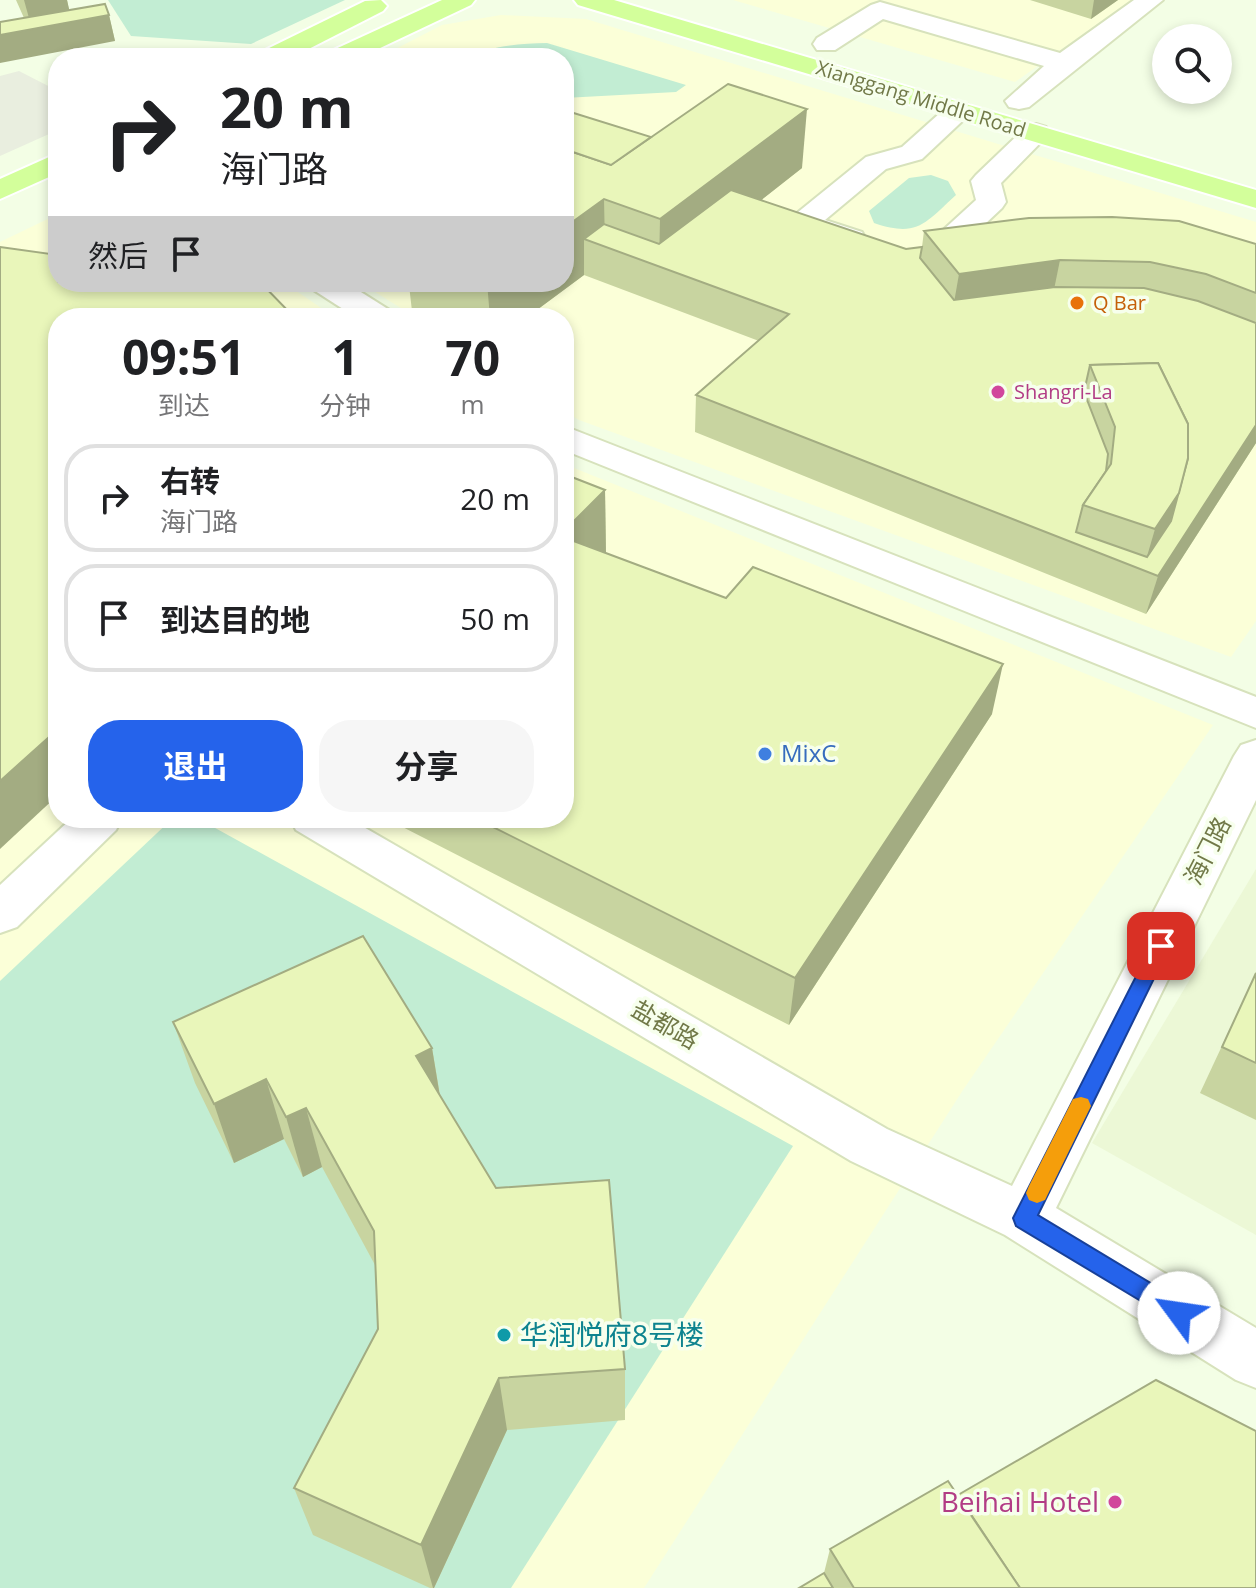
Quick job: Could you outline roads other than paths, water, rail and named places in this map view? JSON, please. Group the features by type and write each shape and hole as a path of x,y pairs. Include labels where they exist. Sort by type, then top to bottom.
{"main road":[{"path":"290,48 387,0"},
{"path":"359,48 462,0"},
{"name":"Xianggang Middle Road","path":"587,0 959,111 1042,121 1256,199"},
{"name":"Xianggang Middle Road","path":"673,0 856,52"},
{"name":"Xianggang Middle Road","path":"989,92 1019,101 1042,121"},
{"path":"0,190 48,167"}],"street":[{"path":"1019,101 1064,63 1150,0"},
{"path":"826,44 880,10 1064,63"},
{"path":"959,111 912,153 876,163 803,223 924,264 991,202 986,181 1042,121"},
{"path":"339,292 363,308"},
{"path":"574,441 1256,713"},
{"name":"海门路","path":"1024,1218 1256,756"},
{"path":"0,914 90,828"},
{"name":"盐都路","path":"329,828 869,1145 1024,1218"},
{"path":"1024,1218 1256,1360"}],"place":[{"name":"Q Bar","path":"1077,303"},
{"name":"Shangri-La","path":"998,392"},
{"name":"MixC","path":"765,754"},
{"name":"华润悦府8号楼","path":"504,1335"},
{"name":"Beihai Hotel","path":"1115,1502"}]}
